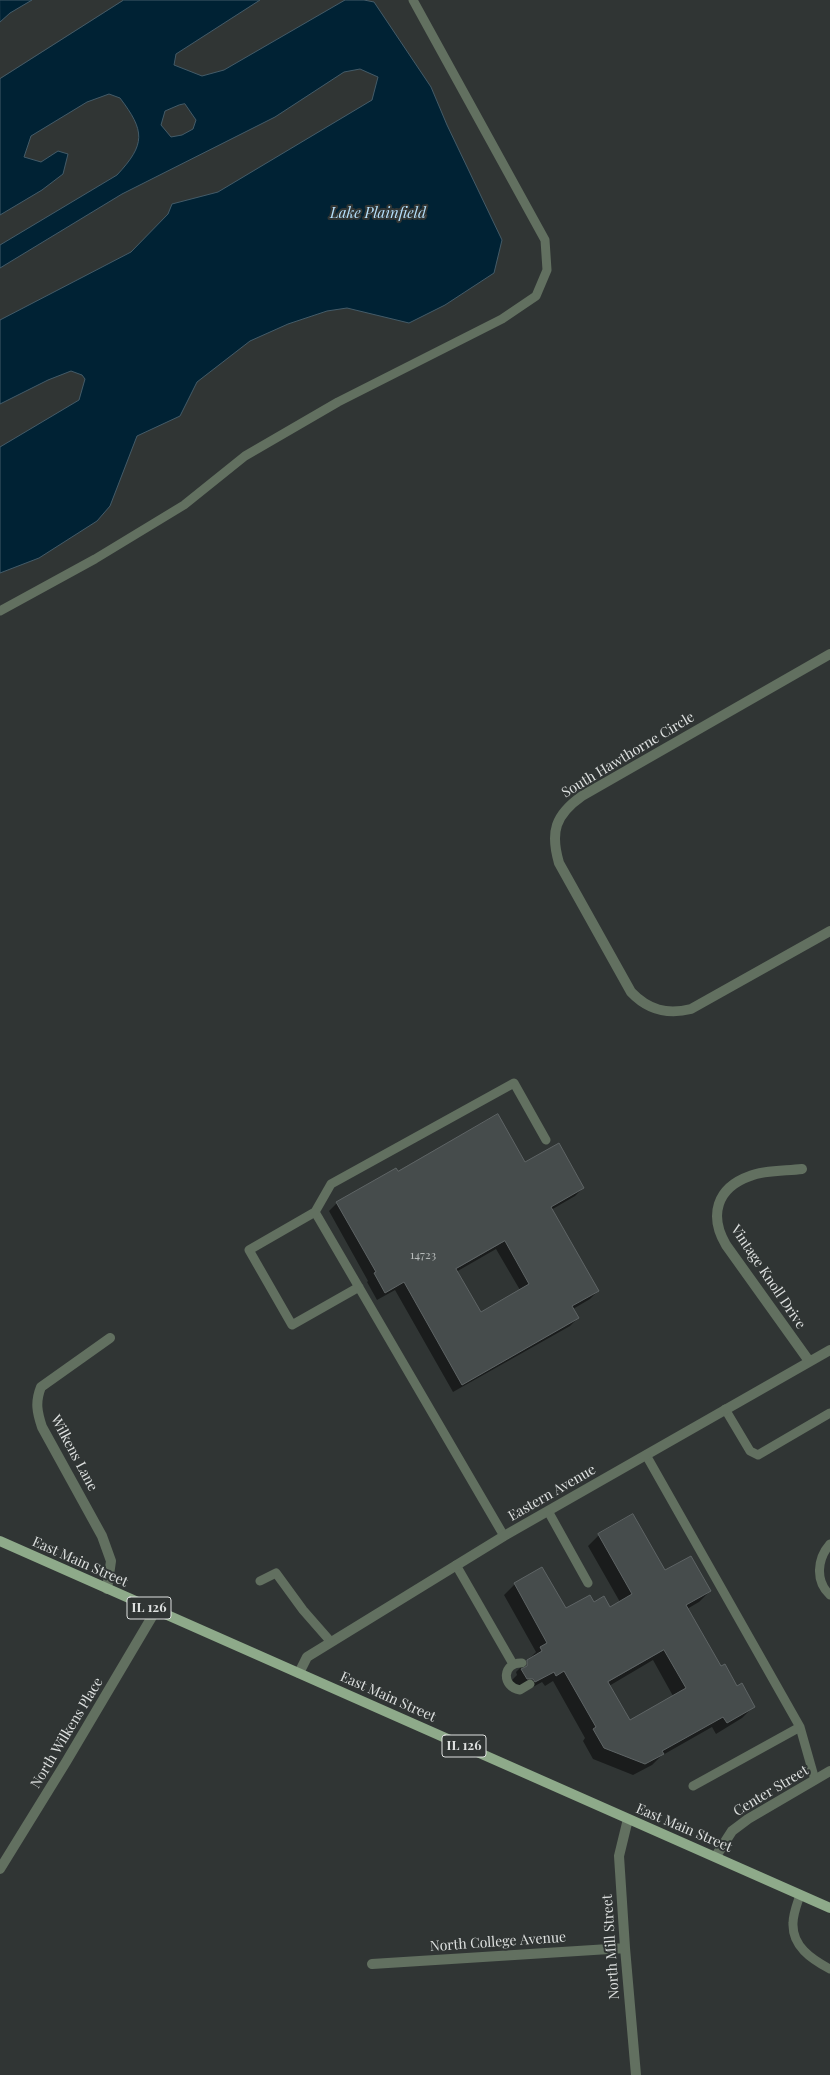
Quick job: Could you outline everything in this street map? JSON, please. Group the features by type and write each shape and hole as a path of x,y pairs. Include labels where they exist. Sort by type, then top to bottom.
{"main road":[{"name":"East Main Street","path":"0,1541 628,1819 716,1856 830,1908"}],"street":[{"name":"South Hawthorne Circle","path":"830,654 582,796 565,809 557,823 554,842 559,863 630,992 638,1000 654,1009 670,1012 691,1009 830,931"},
{"name":"Vintage Knoll Drive","path":"802,1169 750,1176 732,1186 721,1198 717,1208 716,1221 719,1233 726,1245 809,1361"},
{"name":"Wilkens Lane","path":"107,1589 111,1561 102,1536 42,1428 36,1411 37,1398 41,1387 110,1338"},
{"name":"Eastern Avenue","path":"299,1673 307,1657 456,1565 504,1536 830,1350"},
{"name":"North Wilkens Place","path":"0,1869 66,1762 156,1610"},
{"name":"Center Street","path":"716,1856 732,1831 830,1772"},
{"name":"North Mill Street","path":"628,1819 619,1856 624,1948 636,2075"},
{"name":"North College Avenue","path":"372,1964 624,1948"}],"lane":[{"path":"0,611 95,559 184,505 252,452 338,402 502,319 536,296 548,270 545,240 413,0"},
{"path":"359,1287 292,1326 249,1250 315,1212 331,1184 514,1083 546,1140"},
{"path":"315,1212 504,1536"},
{"path":"725,1410 750,1451 758,1454 830,1413"},
{"path":"646,1455 800,1727 815,1780"},
{"path":"548,1511 588,1583"},
{"path":"830,1544 821,1558 819,1567 823,1586 830,1595"},
{"path":"456,1565 517,1663 509,1667 505,1677 510,1687 520,1690 530,1684"},
{"path":"260,1581 276,1573 303,1610 331,1642"},
{"path":"693,1786 800,1727"},
{"path":"800,1895 793,1922 795,1936 801,1947 812,1960 830,1969"}],"water":[{"path":"0,0 32,0 10,13 0,22"},
{"name":"Lake Plainfield","path":"124,0 260,0 176,54 174,65 202,76 224,70 345,0 364,0 374,2 431,87 447,125 502,240 494,273 445,305 409,323 347,308 327,311 288,324 250,341 197,382 180,416 137,436 110,506 97,521 39,558 0,573 0,447 79,400 85,379 82,375 71,371 48,380 0,404 0,320 131,252 168,214 172,204 218,192 372,100 378,77 360,69 344,72 275,117 122,194 0,268 0,245 117,175 133,155 139,137 138,129 134,120 120,98 109,94 87,102 31,136 24,157 41,162 58,151 68,154 63,174 42,190 0,215 0,79","holes":["185,104 196,120 193,129 182,135 171,137 161,125 165,111"]}],"building":[{"path":"498,1114 525,1162 559,1143 584,1188 551,1207 599,1291 572,1306 579,1318 462,1385 404,1282 385,1293 374,1273 376,1272 336,1202 396,1168 398,1171","holes":["505,1241 529,1284 481,1312 456,1269"]},
{"path":"633,1514 665,1570 691,1556 711,1591 686,1605 721,1666 725,1664 737,1686 742,1683 755,1707 727,1723 723,1717 662,1751 664,1754 645,1764 604,1748 593,1729 596,1727 564,1671 556,1676 554,1672 535,1682 533,1679 527,1679 521,1669 527,1666 527,1660 542,1651 540,1647 547,1643 514,1583 542,1567 566,1608 590,1595 594,1602 604,1596 610,1607 632,1594 598,1534","holes":["664,1650 686,1688 630,1720 608,1682"]}]}
